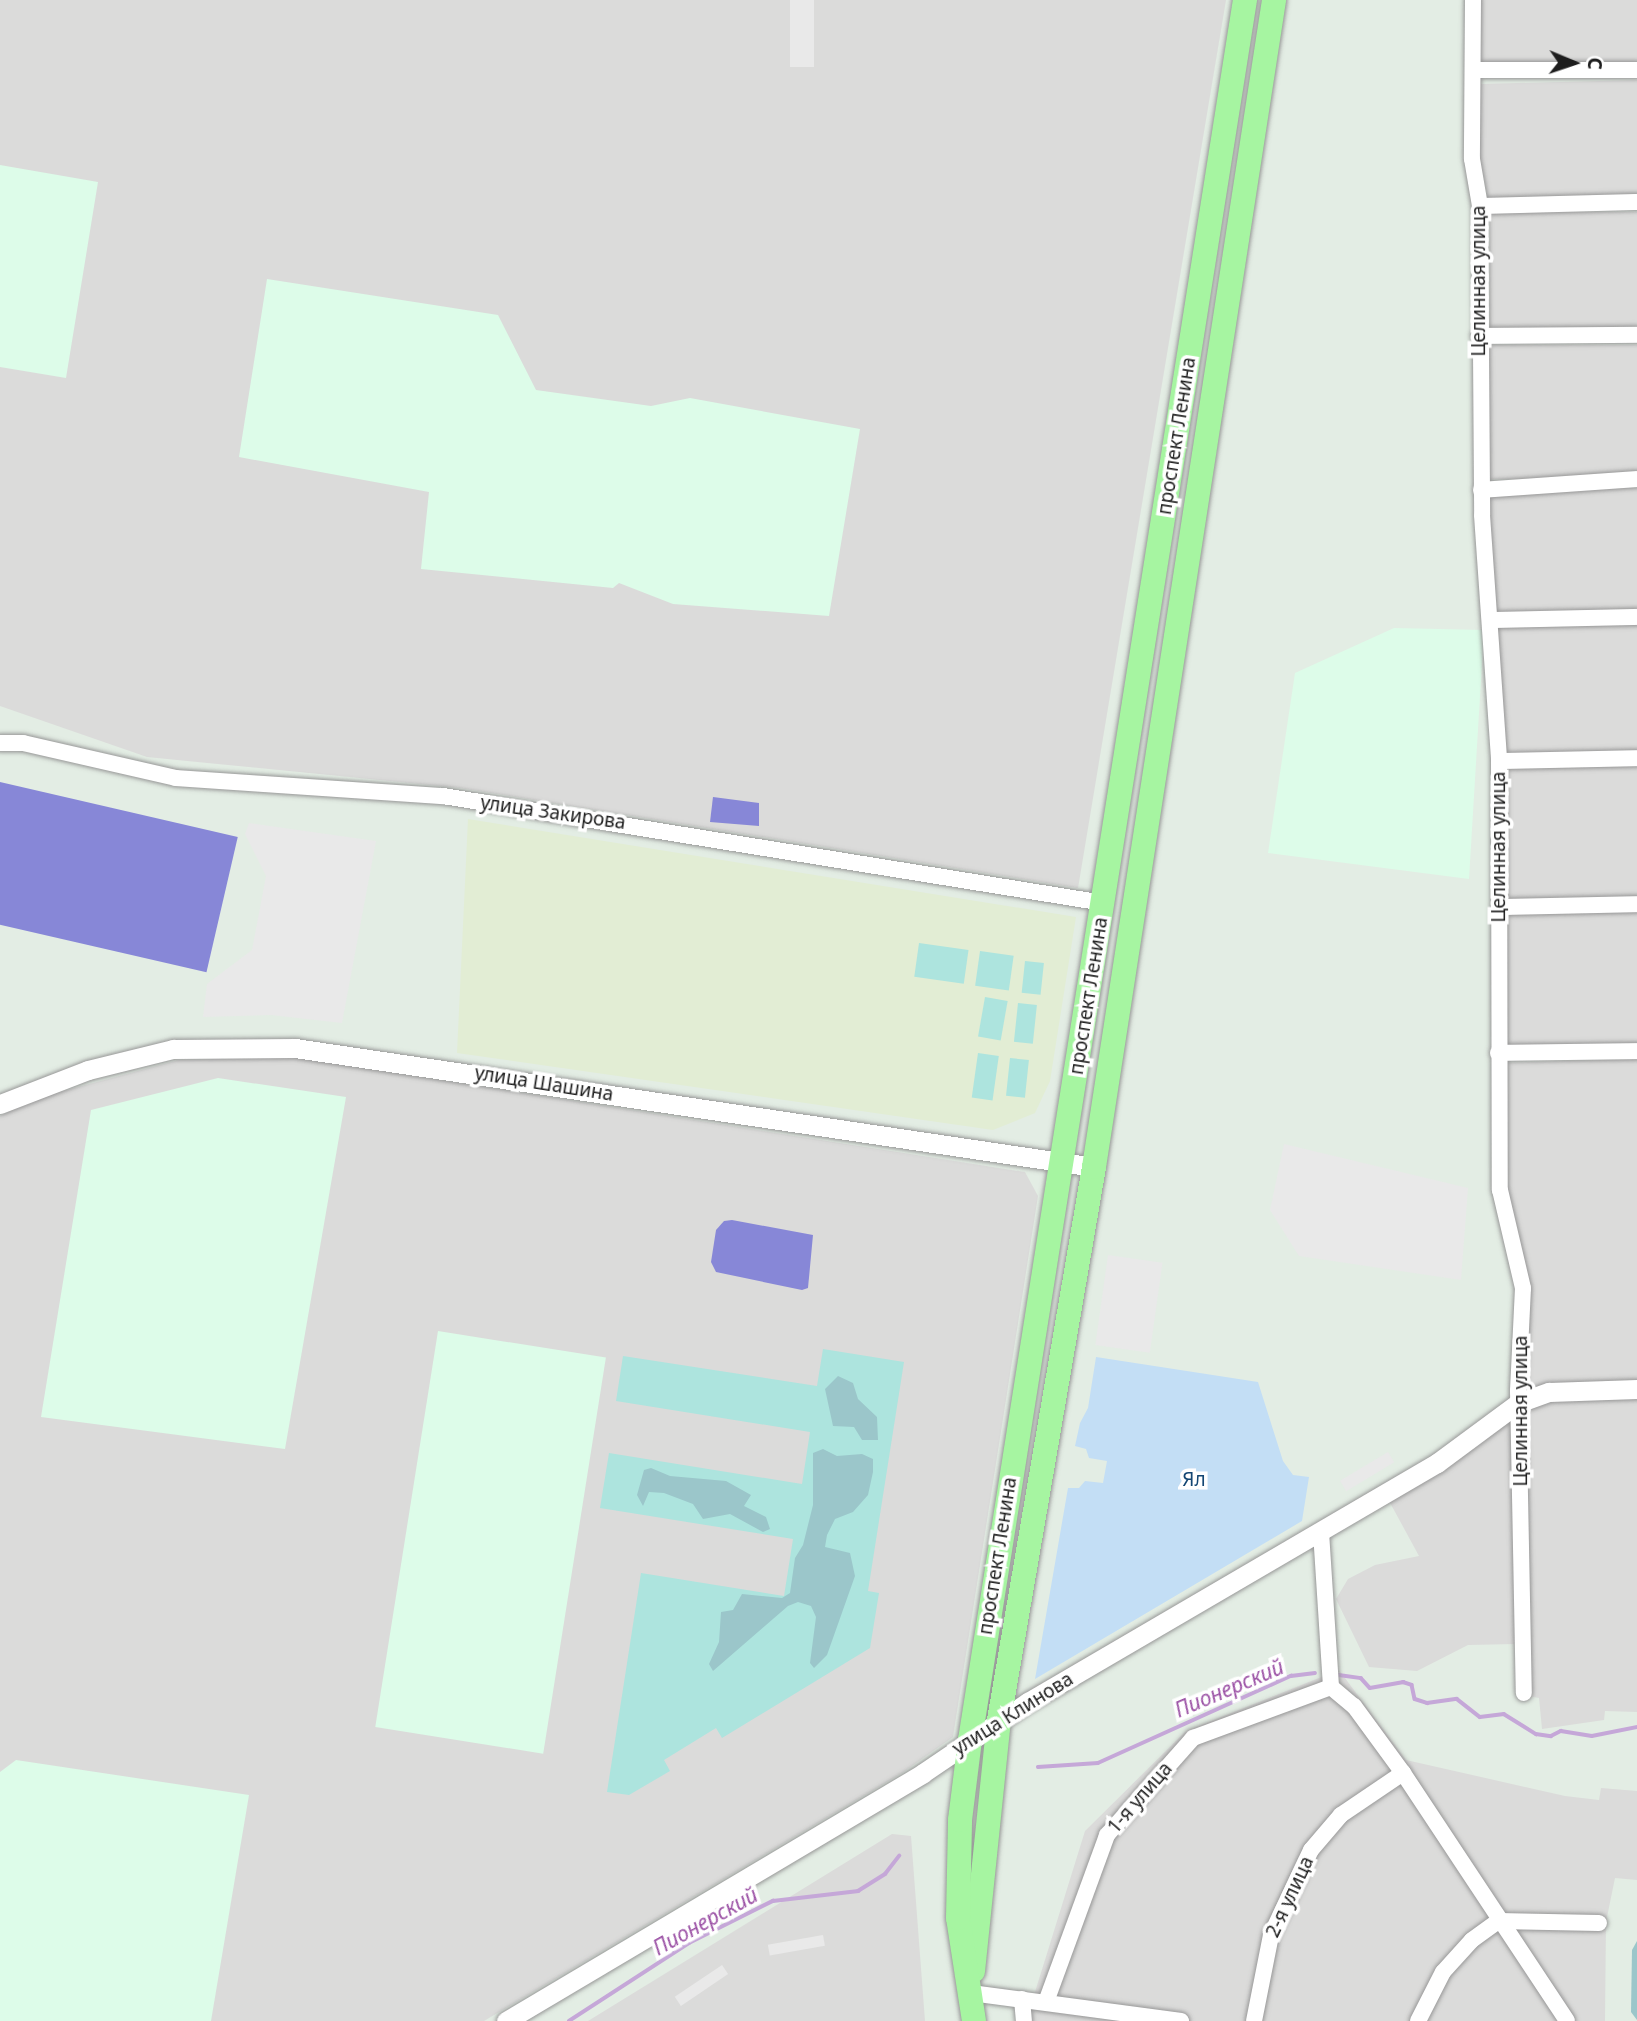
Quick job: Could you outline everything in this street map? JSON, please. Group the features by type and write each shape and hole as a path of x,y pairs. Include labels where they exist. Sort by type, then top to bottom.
{"main road":[{"name":"проспект Ленина","path":"974,2021 971,1993 960,1952 958,1866 970,1740 1245,0"},
{"name":"проспект Ленина","path":"971,1993 999,1720 1094,1167 1274,0"},
{"path":"1149,610 1179,614"}],"street":[{"name":"Целинная улица","path":"1473,0 1472,159 1480,206 1481,490 1499,761 1500,1190 1523,1288 1518,1403 1524,1693"},
{"path":"1474,70 1637,70"},
{"path":"1480,206 1637,202"},
{"path":"1479,336 1637,335"},
{"path":"1481,490 1637,479"},
{"path":"1490,621 1637,617"},
{"name":"улица Закирова","path":"0,743 23,743 176,778 456,798 1104,903"},
{"path":"1499,761 1637,758"},
{"path":"1499,906 1637,904"},
{"name":"улица Шашина","path":"0,1104 88,1070 173,1049 295,1048 1094,1167"},
{"path":"1499,1053 1637,1051"},
{"name":"улица Клинова","path":"506,2021 807,1843 999,1720 1437,1463 1518,1403 1549,1392 1637,1389"},
{"path":"1321,1532 1331,1687 1354,1706 1402,1773 1567,2021"},
{"name":"1-я улица","path":"1046,2001 1107,1835 1193,1738 1331,1687"},
{"name":"2-я улица","path":"1254,2021 1271,1935 1311,1850 1341,1815 1402,1773"},
{"path":"1418,2021 1443,1972 1472,1940 1498,1921 1599,1923"},
{"path":"971,1993 1181,2021"},
{"path":"1022,1999 1024,2021"}],"shaded area":[{"path":"0,0 1226,0 1078,888 460,788 147,757 0,706"},
{"path":"790,0 814,0 814,67 790,67"},
{"path":"1481,0 1637,0 1637,73 1481,73"},
{"path":"1637,80 1637,205 1490,208 1479,155 1480,84"},
{"path":"0,165 98,182 66,378 0,367"},
{"path":"1490,212 1637,212 1637,337 1490,337"},
{"path":"267,279 498,315 536,390 651,406 690,398 860,429 829,616 673,604 619,583 613,588 421,569 429,492 239,457"},
{"path":"1486,345 1637,345 1637,479 1486,479"},
{"path":"1489,488 1637,488 1637,615 1489,615"},
{"path":"1496,624 1637,624 1637,758 1496,758"},
{"path":"1394,628 1484,630 1469,879 1268,853 1295,673"},
{"path":"1495,765 1637,765 1637,899 1495,899"},
{"path":"0,782 238,837 206,972 0,925"},
{"path":"713,797 759,803 759,826 710,822"},
{"path":"468,819 1076,917 1050,1081 1035,1113 993,1130 457,1053"},
{"path":"249,823 376,841 342,1023 271,1015 203,1017 207,984 252,950 266,876 245,834"},
{"path":"1494,908 1637,908 1637,1050 1494,1050"},
{"path":"919,943 969,950 964,984 914,977"},
{"path":"980,951 1014,956 1009,990 975,986"},
{"path":"1025,961 1044,963 1041,995 1022,993"},
{"path":"985,997 1008,1001 1001,1040 978,1036"},
{"path":"1018,1003 1037,1005 1033,1044 1014,1042"},
{"path":"978,1053 999,1056 993,1100 972,1098"},
{"path":"293,1057 1025,1172 1038,1196 953,1737 902,1773 484,2021 0,2021 0,1116 37,1098 179,1060"},
{"path":"1010,1058 1029,1060 1025,1098 1006,1096"},
{"path":"1637,1059 1637,1384 1523,1392 1518,1274 1499,1193 1496,1063"},
{"path":"218,1078 346,1097 285,1449 41,1417 91,1110"},
{"path":"1284,1144 1468,1188 1461,1280 1299,1256 1270,1210"},
{"path":"732,1220 813,1235 808,1288 802,1290 716,1272 711,1262 716,1230 724,1221"},
{"path":"1108,1255 1162,1263 1150,1353 1095,1345"},
{"path":"438,1331 606,1358 543,1754 375,1727"},
{"path":"823,1349 904,1362 868,1591 879,1593 870,1648 722,1738 716,1728 664,1760 670,1771 629,1795 607,1792 641,1573 784,1596 793,1539 600,1508 609,1453 802,1484 810,1432 616,1401 623,1356 817,1386"},
{"path":"838,1376 853,1383 858,1399 877,1417 878,1440 862,1440 854,1427 833,1426 825,1389"},
{"path":"1637,1395 1637,1712 1605,1711 1604,1720 1542,1729 1539,1698 1518,1694 1516,1644 1468,1645 1417,1671 1369,1667 1336,1599 1348,1579 1375,1565 1419,1556 1388,1499 1538,1401"},
{"path":"823,1449 837,1456 862,1454 873,1459 868,1495 853,1512 835,1519 827,1535 825,1547 850,1553 855,1576 827,1655 814,1668 810,1663 816,1617 811,1606 798,1602 788,1606 713,1671 709,1664 719,1642 721,1612 733,1610 742,1594 782,1598 790,1593 795,1558 803,1545 813,1505 813,1453"},
{"path":"1388,1452 1394,1462 1346,1491 1340,1481"},
{"path":"651,1468 670,1476 726,1481 751,1495 744,1506 766,1517 770,1529 763,1532 730,1514 703,1519 693,1504 664,1493 649,1492 643,1506 637,1495 644,1470"},
{"path":"1339,1670 1406,1760 1565,1796 1599,1800 1601,1788 1637,1791 1637,1880 1615,1878 1606,1922 1605,2021 1026,2021 1085,1831 1186,1731"},
{"path":"16,1760 249,1795 211,2021 0,2021 0,1772"},
{"path":"892,1834 911,1836 925,2021 588,2021"},
{"path":"823,1935 825,1946 770,1956 768,1945"},
{"path":"1637,1941 1637,2020 1631,2012 1632,1950"},
{"path":"722,1965 728,1974 681,2006 675,1997"}],"green space":[{"name":"Ял","path":"1096,1357 1258,1382 1283,1461 1293,1475 1309,1477 1302,1521 1035,1679 1068,1488 1079,1488 1085,1481 1103,1483 1107,1461 1089,1458 1086,1449 1075,1446 1080,1423 1088,1408"}],"waterway":[{"name":"Пионерский","path":"1038,1767 1098,1763 1291,1676 1315,1673"},
{"name":"Пионерский","path":"1339,1675 1361,1678 1370,1688 1403,1682 1412,1685 1415,1699 1427,1703 1457,1699 1480,1717 1504,1714 1536,1734 1551,1736 1561,1731 1592,1736 1637,1727"},
{"name":"Пионерский","path":"569,2021 689,1943 773,1901 858,1891 885,1874 899,1856"}]}
